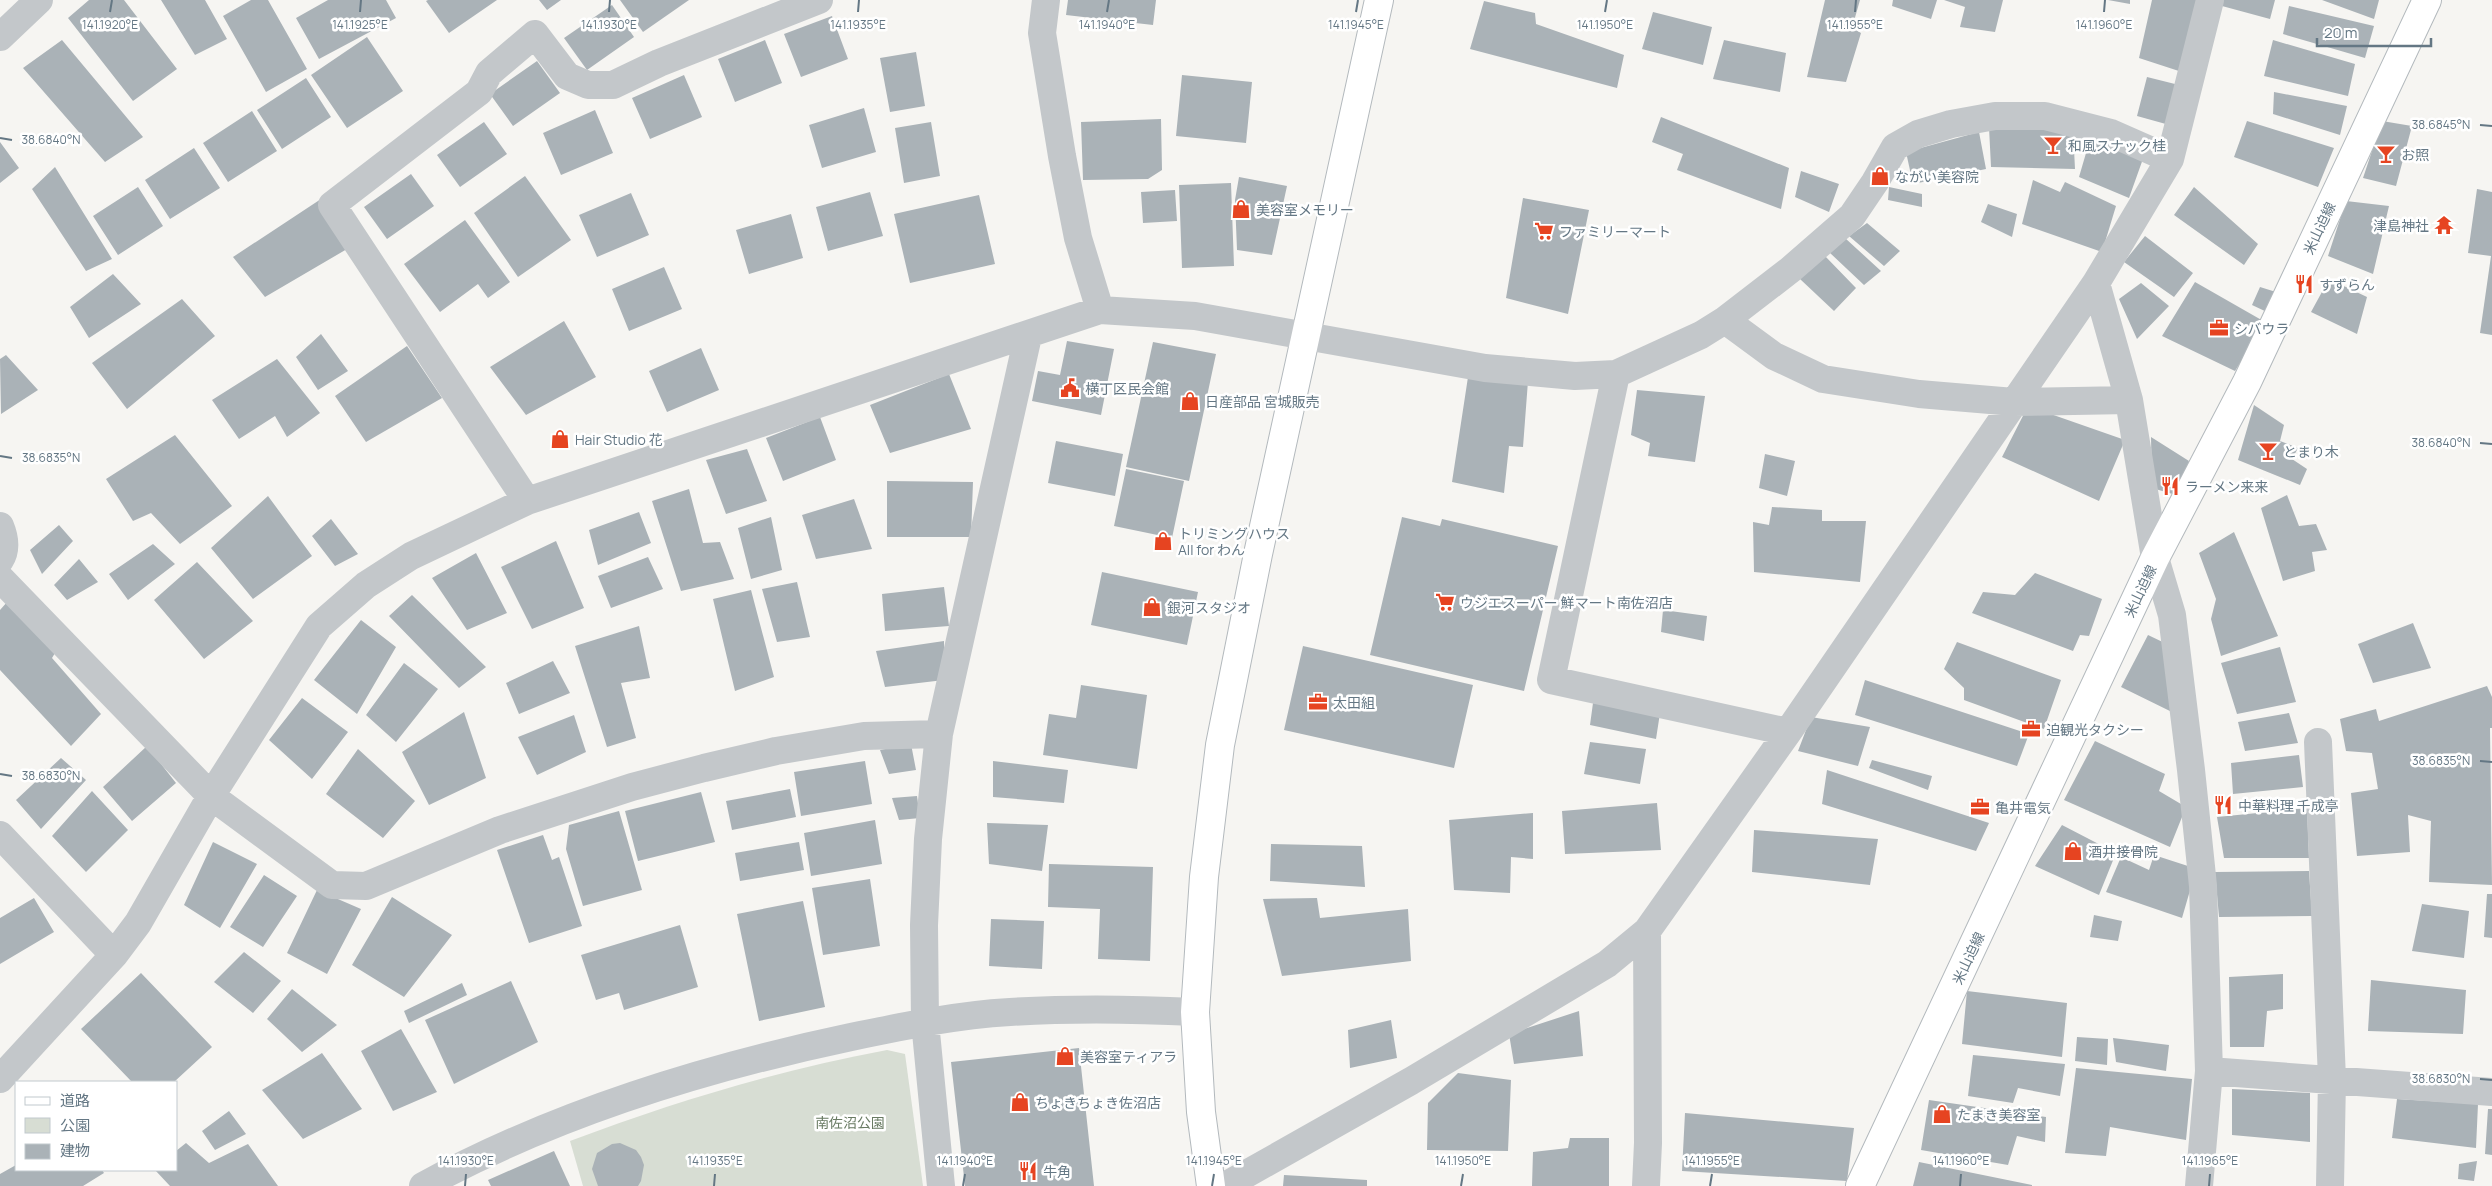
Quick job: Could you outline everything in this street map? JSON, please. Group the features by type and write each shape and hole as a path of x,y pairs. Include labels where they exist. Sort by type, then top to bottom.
{"main road":[{"path":"1211,1186 1201,1112 1195,1012 1204,877 1220,745 1260,545 1379,0"},
{"name":"米山迫線","path":"1860,1186 2155,558 2247,382 2427,0"}],"street":[{"path":"0,38 39,0"},
{"path":"527,501 332,205 479,92 489,72 535,34 567,76 588,85 613,85 659,63 819,0"},
{"path":"1046,0 1042,33 1062,156 1078,238 1100,310"},
{"path":"1225,1186 1411,1082 1607,964 1647,930 1788,732 2096,283 2170,160 2210,0"},
{"path":"0,1079 114,955 138,923 211,796 319,626 366,585 411,556 527,501 1028,336 1100,310 1195,316 1485,368 1575,376 1616,374 1701,334 1725,320 1790,270 1852,216 1875,182 1895,147 1918,134 1951,124 1995,116 2045,116 2111,133 2170,160"},
{"path":"2096,283 2129,400 2155,558 2172,615 2191,770 2203,886 2209,1071 2199,1186"},
{"path":"1725,320 1774,356 1824,379 1890,390 2014,402 2129,400"},
{"path":"941,1186 925,1022 924,925 928,839 939,734 1028,336"},
{"path":"1616,374 1551,680 1788,732"},
{"path":"0,526 5,538 3,555 0,560"},
{"path":"0,578 211,796 332,886 366,886 500,830 650,782 776,750 864,736 939,734"},
{"path":"2318,742 2332,1079 2330,1186"},
{"path":"0,835 114,955"},
{"path":"1646,1186 1648,1143 1647,930"},
{"path":"423,1186 518,1139 564,1120 710,1072 808,1046 925,1022 1009,1012 1108,1009 1195,1012"},
{"path":"2209,1071 2492,1092"}],"green space":[{"name":"南佐沼公園","path":"887,1050 905,1054 923,1186 583,1186 570,1141 648,1113 727,1088 806,1067"}],"building":[{"path":"89,0 124,0 177,69 133,101 68,18"},
{"path":"161,0 205,0 227,39 195,55"},
{"path":"251,0 268,0 307,69 266,92 223,16"},
{"path":"328,0 386,0 396,18 319,59 296,18"},
{"path":"497,0 449,33 426,1"},
{"path":"539,0 561,0 547,10"},
{"path":"620,0 689,0 643,32"},
{"path":"1068,0 1156,0 1153,25 1066,15"},
{"path":"1825,0 1860,0 1852,28 1861,33 1846,82 1807,77"},
{"path":"1893,0 1937,0 1931,19 1892,6"},
{"path":"1944,0 2003,0 1995,32 1960,27 1965,7"},
{"path":"2108,0 2130,0 2130,4"},
{"path":"2152,0 2201,0 2185,73 2139,58"},
{"path":"2223,0 2275,0 2270,19 2222,6"},
{"path":"2322,0 2379,0 2374,19"},
{"path":"1484,1 1535,13 1536,24 1624,55 1617,88 1470,49"},
{"path":"612,5 634,37 587,70 564,38"},
{"path":"2289,6 2374,26 2365,58 2283,34"},
{"path":"1653,12 1712,27 1703,65 1642,49"},
{"path":"832,16 848,59 801,77 784,34"},
{"path":"367,37 403,91 347,128 311,75"},
{"path":"62,40 143,137 105,162 23,68"},
{"path":"765,40 782,83 735,102 718,59"},
{"path":"1724,40 1786,53 1780,92 1713,79"},
{"path":"2273,40 2355,64 2348,96 2264,76"},
{"path":"916,52 925,106 890,112 880,58"},
{"path":"537,61 560,93 513,126 490,94"},
{"path":"684,75 702,117 650,139 632,98"},
{"path":"1182,75 1252,82 1246,143 1176,136"},
{"path":"2147,77 2179,85 2173,126 2137,116"},
{"path":"306,78 331,117 282,149 257,110"},
{"path":"2274,92 2347,106 2340,135 2273,114"},
{"path":"864,108 876,152 822,168 809,125"},
{"path":"595,110 613,153 561,175 543,133"},
{"path":"252,111 277,151 228,182 203,143"},
{"path":"1661,117 1789,168 1781,209 1677,170 1683,154 1652,142"},
{"path":"1161,119 1162,170 1148,179 1083,180 1081,122"},
{"path":"2247,121 2334,148 2318,187 2234,157"},
{"path":"2382,121 2412,126 2396,186 2363,178"},
{"path":"484,122 507,154 460,187 437,155"},
{"path":"931,122 940,176 904,183 895,128"},
{"path":"1989,127 2073,129 2075,169 1991,167"},
{"path":"1979,132 1986,169 1913,184 1906,152"},
{"path":"2091,136 2144,156 2129,198 2079,177"},
{"path":"0,142 19,168 0,183"},
{"path":"194,148 220,188 170,219 145,180"},
{"path":"55,167 112,259 86,271 32,189"},
{"path":"1801,171 1839,184 1829,212 1795,197"},
{"path":"411,174 434,206 387,239 364,207"},
{"path":"525,176 571,240 518,277 474,213"},
{"path":"1239,177 1287,186 1272,255 1237,250 1235,200"},
{"path":"2033,180 2060,192 2065,182 2116,206 2102,252 2022,224"},
{"path":"1231,183 1234,266 1182,268 1179,185"},
{"path":"138,187 163,226 118,255 93,216"},
{"path":"1889,187 1922,194 1922,207 1888,200"},
{"path":"2194,187 2258,244 2244,265 2174,215"},
{"name":"津島神社","path":"2477,189 2492,192 2492,335 2480,333 2491,256 2468,253"},
{"path":"1175,190 1177,221 1143,223 1141,192"},
{"path":"870,192 883,236 828,251 816,207"},
{"path":"631,193 649,235 597,257 579,215"},
{"path":"979,195 995,264 910,283 894,214"},
{"path":"1523,198 1589,210 1568,314 1506,298"},
{"path":"321,199 347,249 265,297 233,257"},
{"path":"2346,201 2389,206 2373,274 2328,256"},
{"path":"1988,204 2017,214 2012,237 1981,222"},
{"path":"791,214 803,258 749,274 736,230"},
{"path":"465,220 510,282 488,298 478,284 440,312 404,264"},
{"path":"1867,223 1900,251 1884,266 1849,236"},
{"path":"2145,236 2193,273 2174,297 2124,262"},
{"path":"1845,238 1881,271 1864,285 1829,252"},
{"path":"1824,255 1856,288 1834,311 1800,279"},
{"path":"664,267 682,309 629,331 612,289"},
{"path":"113,274 141,304 89,338 70,307"},
{"path":"2329,279 2367,297 2357,334 2311,312"},
{"path":"2195,282 2265,322 2235,371 2162,336"},
{"path":"2141,283 2169,306 2137,339 2119,299"},
{"path":"2260,287 2276,292 2269,313 2252,305"},
{"path":"182,299 215,336 127,409 92,363"},
{"path":"564,321 596,377 526,415 490,367"},
{"path":"321,334 348,371 318,390 296,357"},
{"name":"横丁区民会館","path":"1067,341 1114,349 1101,415 1032,401 1038,371 1060,375"},
{"path":"1153,342 1216,354 1189,481 1126,467"},
{"path":"407,346 442,398 366,442 335,396"},
{"path":"701,348 719,390 667,412 649,371"},
{"path":"6,355 38,390 1,414 0,359"},
{"path":"277,359 320,413 287,437 275,416 239,439 212,400"},
{"path":"949,374 971,429 890,453 870,405"},
{"path":"1468,377 1528,381 1523,447 1509,446 1504,493 1452,482"},
{"path":"1637,390 1705,396 1695,462 1648,456 1650,443 1631,435"},
{"path":"2254,405 2284,425 2280,441 2298,448 2292,459 2307,469 2300,485 2238,460"},
{"path":"2028,406 2125,440 2099,501 2002,457"},
{"path":"820,417 836,460 783,481 766,438"},
{"path":"175,435 232,506 180,544 151,513 133,521 106,479"},
{"path":"2151,437 2189,461 2176,495 2152,488"},
{"path":"1056,441 1123,454 1115,496 1048,483"},
{"path":"747,449 767,501 726,514 706,460"},
{"path":"1765,454 1795,461 1787,496 1759,488"},
{"path":"1126,469 1184,481 1172,538 1114,526"},
{"path":"887,481 973,482 971,537 887,537"},
{"path":"689,489 703,543 720,542 734,579 681,591 652,501"},
{"path":"2287,495 2299,526 2316,524 2327,550 2312,552 2315,571 2283,581 2261,508"},
{"path":"268,496 312,556 253,599 211,548"},
{"path":"854,499 872,549 816,559 802,515"},
{"path":"1772,507 1822,510 1822,521 1866,521 1860,582 1754,572 1753,522 1769,525"},
{"path":"639,512 651,543 598,565 589,530"},
{"path":"771,517 782,570 751,579 738,528"},
{"path":"1402,517 1440,526 1442,519 1558,546 1524,691 1370,655"},
{"path":"331,519 358,554 335,566 312,536"},
{"path":"59,525 73,541 42,574 30,550"},
{"path":"2234,532 2278,636 2221,656 2211,619 2216,599 2199,553"},
{"path":"556,541 584,608 532,629 501,567"},
{"path":"153,544 175,564 128,600 109,574"},
{"path":"476,553 507,613 467,630 432,578"},
{"path":"648,557 663,589 611,608 598,576"},
{"path":"79,559 98,582 67,600 54,585"},
{"path":"197,562 253,621 204,659 154,600"},
{"path":"1102,572 1198,592 1187,645 1091,625"},
{"path":"2035,573 2102,599 2089,636 2080,635 2073,651 1972,613 1983,592 2015,595"},
{"path":"797,582 810,637 777,642 762,589"},
{"path":"944,587 949,626 885,631 882,594"},
{"path":"751,590 774,677 735,691 713,599"},
{"path":"412,595 486,667 459,688 389,616"},
{"path":"8,601 58,648 52,658 101,714 71,746 0,670 0,610"},
{"path":"1663,610 1707,616 1704,641 1661,632"},
{"path":"361,620 396,647 357,714 314,680"},
{"path":"2413,623 2431,668 2373,683 2358,644"},
{"path":"639,626 650,678 621,683 636,738 607,747 575,646"},
{"path":"2148,635 2171,646 2176,714 2121,687"},
{"path":"944,641 944,680 885,687 876,651"},
{"path":"1957,642 2061,680 2044,729 1964,700 1964,688 1944,669"},
{"path":"1303,646 1473,685 1454,768 1284,730"},
{"path":"2280,647 2296,702 2237,714 2221,663"},
{"path":"553,661 570,693 519,714 506,683"},
{"path":"404,663 438,689 396,742 366,715"},
{"path":"1865,680 2029,734 2017,766 1855,715"},
{"path":"1081,685 1147,695 1137,769 1043,755 1049,714 1076,718"},
{"path":"2487,686 2492,697 2492,728 2490,728 2492,885 2429,882 2431,821 2408,815 2410,852 2357,856 2351,793 2378,789 2372,753 2346,751 2340,719 2376,709 2379,721"},
{"path":"302,698 348,732 312,779 269,740"},
{"path":"1593,703 1660,713 1656,739 1590,725"},
{"path":"464,712 486,778 429,805 402,752"},
{"path":"2289,713 2298,743 2245,751 2238,722"},
{"path":"574,715 586,752 537,775 518,737"},
{"path":"1811,717 1870,727 1858,766 1798,751"},
{"path":"2095,741 2165,774 2159,791 2186,807 2170,847 2064,800"},
{"path":"1590,742 1646,749 1640,784 1584,774"},
{"path":"911,744 916,770 889,774 880,750"},
{"path":"147,746 176,783 132,821 103,787"},
{"path":"358,749 415,801 383,838 326,794"},
{"path":"2299,755 2303,787 2233,794 2231,763"},
{"path":"61,758 86,780 41,829 16,800"},
{"path":"1872,760 1932,776 1928,790 1869,768"},
{"path":"865,761 872,804 801,816 794,772"},
{"path":"993,761 1068,770 1064,803 993,797"},
{"path":"1827,770 1989,823 1976,851 1822,804"},
{"path":"790,789 796,817 732,830 726,801"},
{"path":"92,791 128,830 86,872 52,836"},
{"path":"701,792 715,842 638,861 625,811"},
{"path":"917,796 920,818 899,820 892,798"},
{"path":"1657,803 1661,850 1565,854 1562,811"},
{"path":"2307,808 2309,858 2224,858 2217,817"},
{"path":"619,811 642,890 583,906 566,849 569,825"},
{"path":"1533,813 1533,859 1511,857 1510,893 1454,890 1449,820"},
{"path":"875,820 882,864 811,876 804,833"},
{"path":"987,823 1048,825 1042,871 989,864"},
{"path":"2062,825 2116,853 2099,895 2035,866"},
{"path":"1754,830 1878,839 1870,885 1752,872"},
{"path":"543,835 552,860 559,857 582,926 529,943 497,850"},
{"path":"213,842 257,864 220,928 184,905"},
{"path":"799,842 804,870 740,881 735,853"},
{"path":"1271,844 1362,846 1365,887 1270,881"},
{"path":"2154,855 2191,867 2191,887 2182,918 2106,892 2121,857 2149,870"},
{"path":"1049,864 1153,867 1150,961 1098,959 1100,909 1048,907"},
{"path":"2309,871 2312,916 2219,917 2215,872"},
{"path":"264,875 297,896 263,947 230,927"},
{"path":"870,879 880,946 823,955 812,888"},
{"path":"317,890 361,909 327,974 287,953"},
{"path":"2487,894 2492,894 2492,938 2484,937"},
{"path":"392,897 452,935 404,997 352,965"},
{"path":"34,898 54,932 0,964 0,918"},
{"path":"1317,898 1320,918 1408,909 1411,961 1282,976 1263,899"},
{"path":"803,901 825,1007 759,1021 737,914"},
{"path":"2422,904 2469,911 2464,958 2412,951"},
{"path":"2094,915 2122,921 2118,941 2090,937"},
{"path":"991,919 1044,921 1042,969 989,966"},
{"path":"680,925 698,987 624,1010 619,993 596,1000 581,955"},
{"path":"244,952 281,981 253,1013 214,982"},
{"path":"141,973 212,1047 175,1081 131,1081 81,1029"},
{"path":"2283,974 2283,1009 2267,1011 2264,1047 2230,1047 2229,977"},
{"path":"2371,980 2466,990 2463,1034 2368,1031"},
{"path":"511,981 538,1042 454,1084 425,1020"},
{"path":"462,983 467,995 409,1023 404,1011"},
{"path":"292,989 337,1025 302,1052 267,1019"},
{"path":"1967,991 2067,1003 2062,1057 1962,1044"},
{"path":"1579,1011 1583,1056 1514,1064 1509,1034"},
{"path":"1391,1020 1397,1058 1350,1068 1348,1030"},
{"path":"401,1029 437,1092 393,1111 361,1051"},
{"path":"2077,1037 2108,1039 2107,1065 2075,1061"},
{"path":"2113,1038 2169,1045 2166,1071 2116,1062"},
{"name":"ちょきちょき佐沼店","path":"1079,1048 1094,1186 965,1186 951,1062"},
{"path":"322,1053 362,1109 303,1139 262,1090"},
{"path":"1973,1055 2065,1064 2060,1096 2018,1088 2013,1103 1968,1096"},
{"path":"2076,1068 2192,1079 2186,1140 2110,1127 2106,1156 2065,1153"},
{"path":"1458,1073 1511,1080 1508,1151 1427,1150 1428,1103"},
{"path":"2232,1089 2310,1093 2310,1142 2232,1135"},
{"path":"2397,1099 2478,1104 2476,1148 2392,1138"},
{"path":"1929,1100 2046,1117 2045,1142 2017,1136 2008,1165 1921,1150"},
{"path":"2488,1109 2492,1109 2492,1155 2485,1154"},
{"path":"229,1111 246,1134 215,1150 202,1131"},
{"path":"1685,1113 1854,1128 1847,1181 1682,1171"},
{"path":"1570,1138 1609,1138 1609,1186 1532,1186 1533,1152 1568,1148"},
{"path":"186,1143 209,1163 248,1144 278,1186 170,1186 156,1171 178,1171 178,1149"},
{"path":"620,1143 636,1150 641,1157 644,1165 641,1181 638,1186 598,1186 592,1169 597,1153 612,1144"},
{"path":"554,1151 570,1186 491,1186 488,1180"},
{"path":"2477,1161 2474,1181 2458,1179 2459,1164"},
{"path":"1919,1162 2032,1185 2032,1186 1913,1186"},
{"path":"15,1166 15,1171 103,1171 104,1173 83,1186 0,1186 0,1174"},
{"path":"1284,1175 1367,1180 1367,1186 1283,1186"}],"place":[{"name":"和風スナック桂","path":"2053,145"},
{"name":"お照","path":"2386,154"},
{"name":"ながい美容院","path":"1880,176"},
{"name":"美容室メモリー","path":"1241,209"},
{"name":"津島神社","path":"2444,225"},
{"name":"ファミリーマート","path":"1544,231"},
{"name":"すずらん","path":"2304,284"},
{"name":"シバウラ","path":"2219,328"},
{"name":"横丁区民会館","path":"1070,388"},
{"name":"日産部品 宮城販売","path":"1190,401"},
{"name":"Hair Studio 花","path":"560,439"},
{"name":"とまり木","path":"2268,451"},
{"name":"ラーメン来来","path":"2170,486"},
{"name":"トリミングハウス All for わん","path":"1163,541"},
{"name":"ウジエスーパー 鮮マート南佐沼店","path":"1445,602"},
{"name":"銀河スタジオ","path":"1152,607"},
{"name":"太田組","path":"1318,702"},
{"name":"迫観光タクシー","path":"2031,729"},
{"name":"中華料理 千成亭","path":"2223,805"},
{"name":"亀井電気","path":"1980,807"},
{"name":"酒井接骨院","path":"2073,851"},
{"name":"美容室ティアラ","path":"1065,1056"},
{"name":"ちょきちょき佐沼店","path":"1020,1102"},
{"name":"たまき美容室","path":"1942,1114"},
{"name":"牛角","path":"1028,1171"}]}
